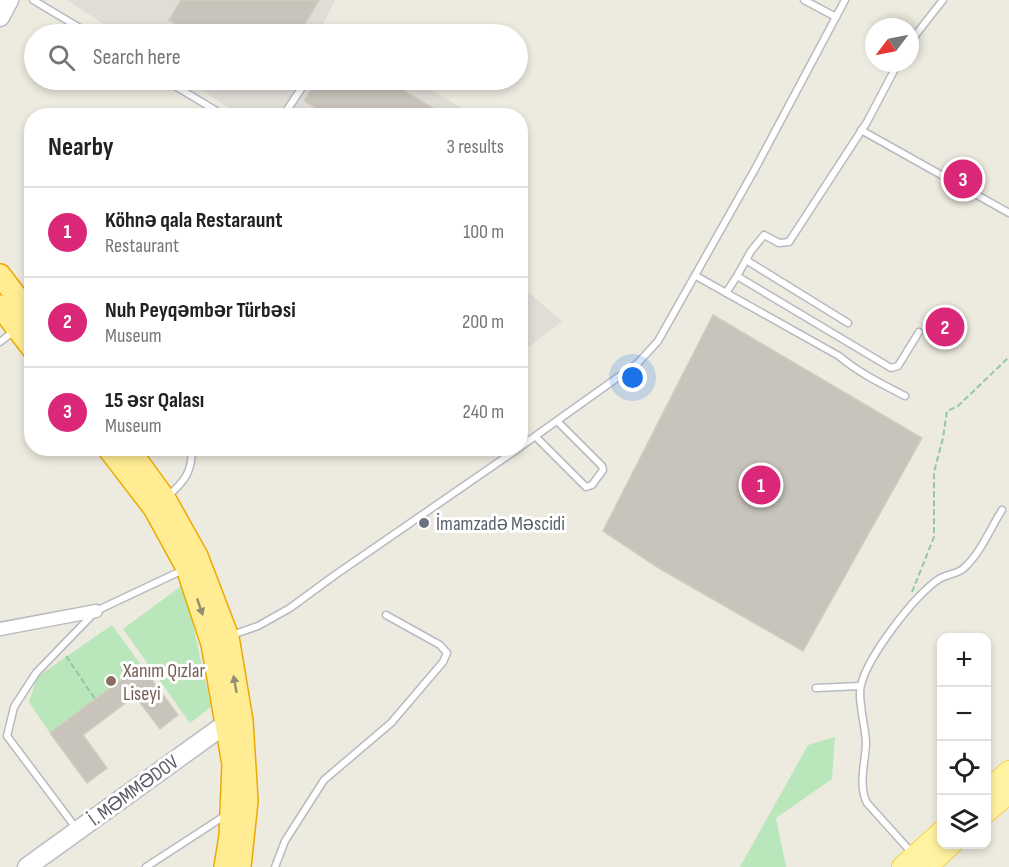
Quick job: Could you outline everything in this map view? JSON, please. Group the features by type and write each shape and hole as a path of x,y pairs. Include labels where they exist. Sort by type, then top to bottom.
{"highway":[{"path":"0,275 24,323"},
{"path":"0,306 24,323"},
{"path":"115,456 160,504 187,568 235,722 230,836 225,867"},
{"path":"133,456 160,504 197,556 228,637 235,722 247,801 240,867"}],"main road":[{"name":"İ. MƏMMƏDOV","path":"27,867 235,722"},
{"path":"991,787 1009,771"},
{"path":"991,809 1009,793"},
{"path":"914,863 937,837"},
{"path":"914,863 942,849"}],"street":[{"path":"0,629 96,610"}],"lane":[{"path":"33,0 73,24"},
{"path":"804,0 836,17"},
{"path":"528,442 638,363 658,341 696,276 845,0"},
{"path":"919,31 943,0"},
{"path":"726,293 764,235 779,243 789,242 861,130 893,72"},
{"path":"182,90 212,108"},
{"path":"288,108 300,90"},
{"path":"861,130 1009,213"},
{"path":"746,260 848,323"},
{"path":"696,276 839,356 868,377 905,396"},
{"path":"737,276 891,368 898,366 919,332"},
{"path":"0,342 24,323"},
{"path":"536,437 586,487 589,487 603,470 602,466 558,422"},
{"path":"160,504 182,483 192,465 192,456"},
{"path":"228,637 258,626 290,608 508,456"},
{"path":"914,863 867,803 863,794 861,787 866,742 860,686 891,630 910,606 940,578 962,570 971,561 1002,510"},
{"path":"78,831 7,736 14,707 36,673 96,610 187,568"},
{"path":"275,867 285,841 324,780 391,723 443,662 447,653 440,645 386,615"},
{"path":"816,688 860,686"},
{"path":"146,867 231,811"}],"path":[{"path":"919,573 934,537 933,472 943,438 947,411 958,406 1009,357"},
{"path":"66,656 95,699"}],"shaded area":[{"path":"67,0 335,0 323,24 104,24"},
{"path":"201,90 431,90 462,108 229,108"},
{"path":"528,292 562,321 528,348"}],"green space":[{"path":"184,584 211,707 190,723 123,629"},
{"path":"112,625 141,665 50,733 29,702 37,677"},
{"path":"835,737 832,779 776,818 786,867 740,867 808,745"}],"building":[{"path":"181,0 319,0 305,24 176,24 169,20"},
{"path":"311,90 403,90 433,108 316,108 304,101"},
{"path":"713,315 922,438 803,651 657,567 603,531"},
{"path":"141,665 178,715 160,729 135,696 83,735 107,768 87,783 50,733"}],"place":[{"name":"15 əsr Qalası","path":"963,179"},
{"name":"Nuh Peyqəmbər Türbəsi","path":"945,327"},
{"name":"Köhnə qala Restaraunt","path":"761,485"},
{"name":"İmamzadə Məscidi","path":"424,523"},
{"name":"Xanım Qızlar Liseyi","path":"111,681"}]}
